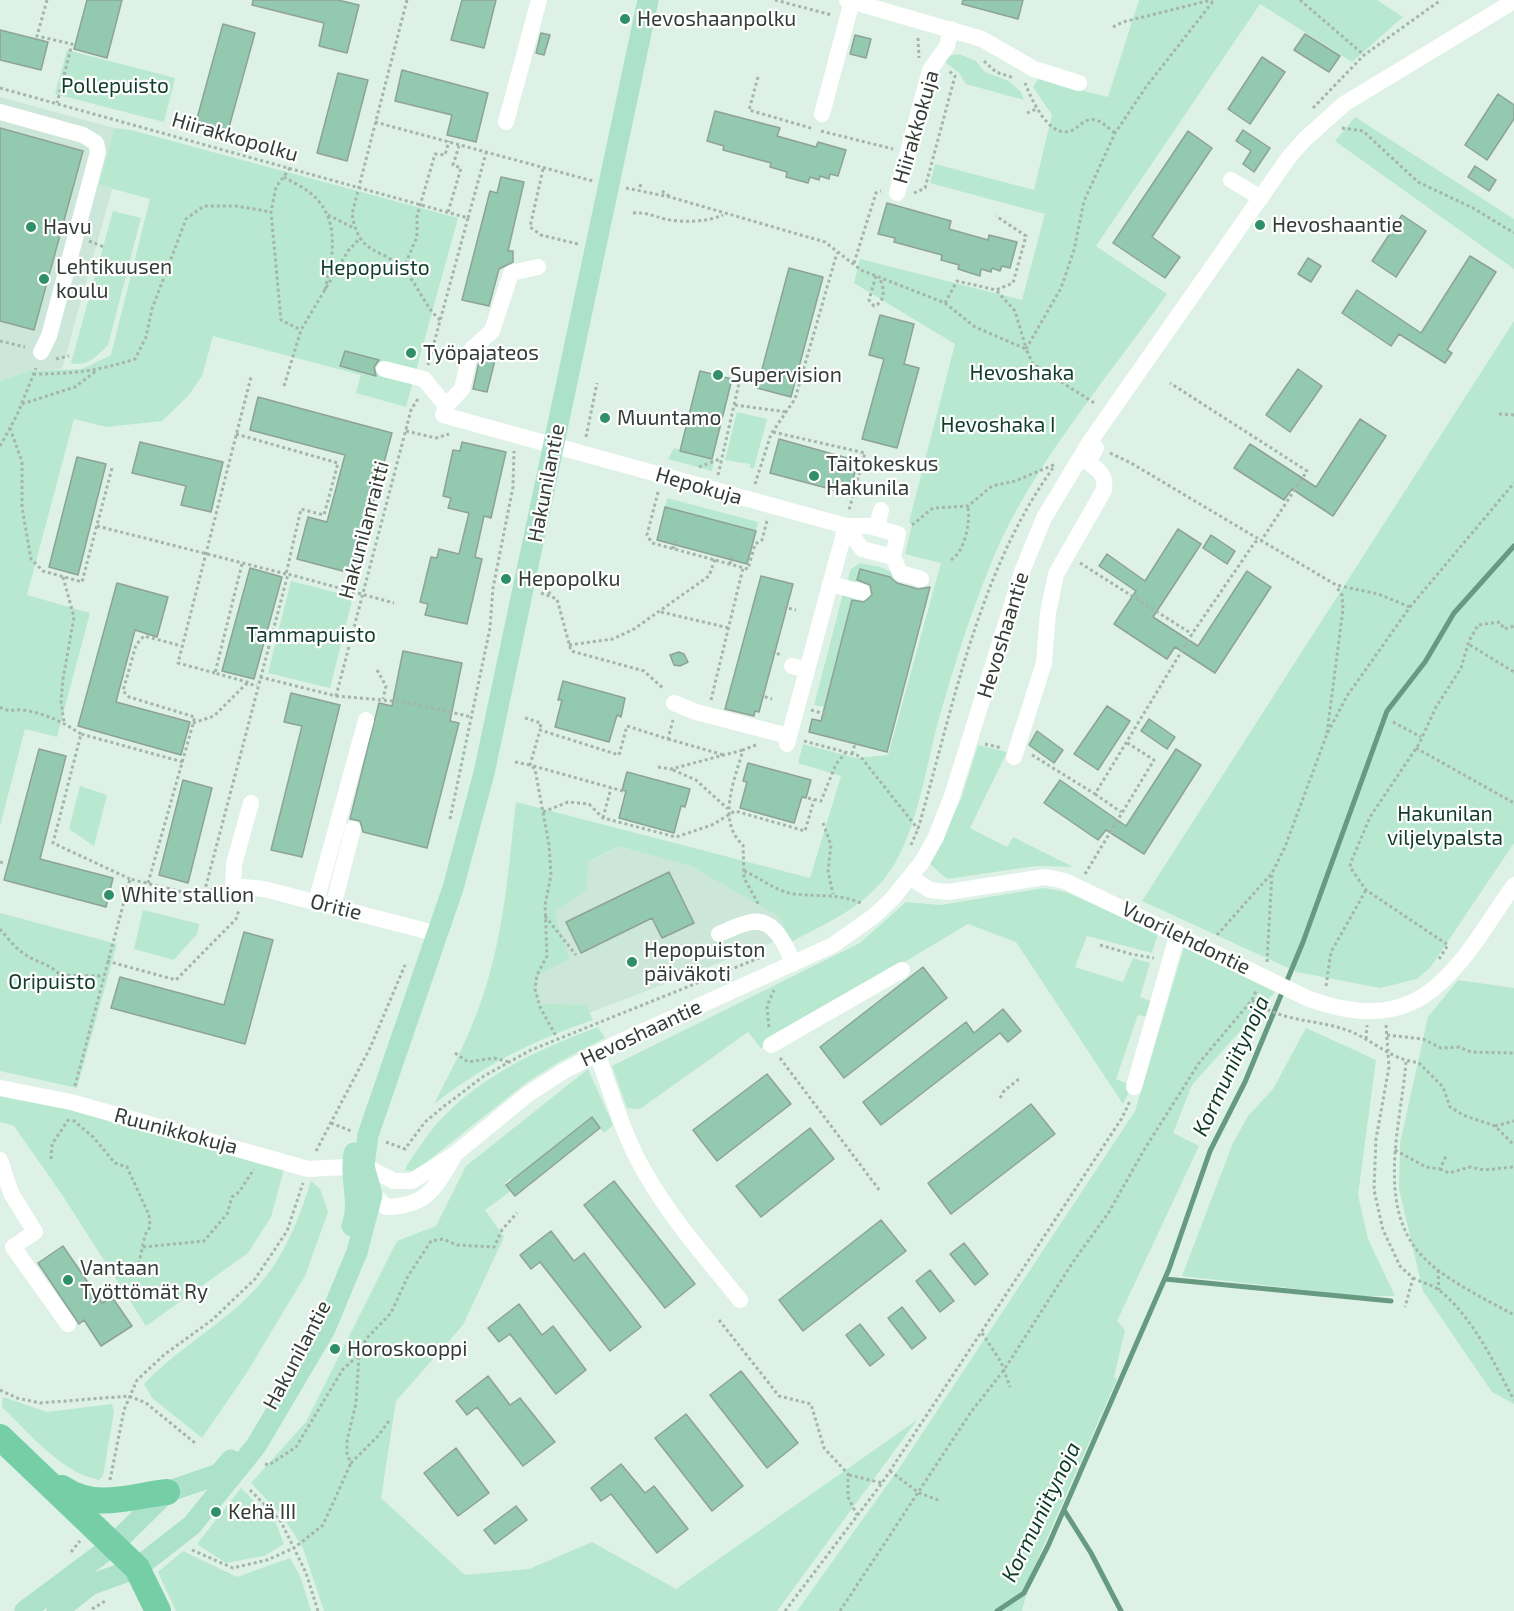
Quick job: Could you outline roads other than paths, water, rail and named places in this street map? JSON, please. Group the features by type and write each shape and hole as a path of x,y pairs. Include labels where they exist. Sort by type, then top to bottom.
{"highway":[{"path":"0,1437 137,1568 158,1611"},
{"path":"41,1475 73,1496 92,1500 117,1502 167,1492"}],"main road":[{"name":"Hakunilantie","path":"634,70 634,26 640,0"},
{"name":"Hakunilantie","path":"57,1611 112,1546 167,1492 219,1474 256,1430 309,1338 330,1293 357,1213 358,1134 417,997 438,934 484,773 648,0"},
{"name":"Hakunilantie","path":"25,1611 85,1576 137,1568 192,1525 256,1446 325,1329 357,1252 372,1195 358,1167"}],"street":[{"path":"506,122 539,0"},
{"path":"820,122 847,19 849,1 949,38 992,43 1013,56 1029,74 1078,83"},
{"name":"Hevoshaantie","path":"358,1167 394,1181 412,1181 455,1154 528,1094 597,1053 833,945 857,929 892,899 910,877 936,837 952,796 1023,569 1053,501 1089,443 1289,157 1327,117 1344,104 1514,2"},
{"name":"Hiirakkokuja","path":"897,193 902,151 930,70 949,38"},
{"path":"0,112 83,135 96,142 98,152 49,336 41,352"},
{"path":"1231,180 1260,198"},
{"path":"384,369 424,380 445,410 462,389 471,350 492,331 511,273 538,267"},
{"name":"Hepokuja","path":"445,410 553,445 848,518 877,528"},
{"path":"1016,752 1044,663 1050,596 1056,574 1065,554 1104,490 1106,480 1103,473 1088,462 1096,448 1089,443"},
{"path":"881,510 877,528 898,534 893,557 900,573 921,579"},
{"path":"848,518 862,549 893,557"},
{"path":"674,703 792,740 794,664 830,584 848,518"},
{"path":"830,584 862,592"},
{"path":"316,902 366,720"},
{"name":"Oritie","path":"251,802 234,864 233,886 264,889 438,934"},
{"path":"333,906 353,829"},
{"name":"Vuorilehdontie","path":"910,877 930,890 948,892 1045,877 1065,881 1178,933 1307,998 1329,1006 1385,1011 1420,1000 1445,981 1514,885"},
{"path":"719,934 753,921 762,923 780,936 794,964"},
{"path":"1134,1088 1178,933"},
{"path":"771,1045 902,970"},
{"path":"597,1053 624,1127 646,1175 683,1229 740,1300"},
{"name":"Ruunikkokuja","path":"0,1088 71,1102 308,1169 358,1167"},
{"name":"Hevoshaantie","path":"372,1195 386,1207 418,1203 439,1182 455,1154"},
{"path":"0,1160 10,1192 34,1232 13,1247 68,1324"}],"waterway":[{"name":"Kormuniitynoja","path":"997,1611 1024,1593 1048,1546 1169,1269 1210,1151 1245,1082 1303,942 1387,711 1425,662 1454,613 1514,546"},
{"path":"1165,1279 1391,1301"},
{"path":"1064,1510 1091,1553 1121,1611"}],"place":[{"name":"Hevoshaanpolku","path":"625,19"},
{"name":"Hevoshaantie","path":"1260,225"},
{"name":"Havu","path":"31,227"},
{"name":"Lehtikuusen koulu","path":"44,279"},
{"name":"Työpajateos","path":"411,353"},
{"name":"Supervision","path":"718,375"},
{"name":"Muuntamo","path":"605,418"},
{"name":"Taitokeskus Hakunila","path":"814,476"},
{"name":"Hepopolku","path":"506,579"},
{"name":"White stallion","path":"109,895"},
{"name":"Hepopuiston päiväkoti","path":"632,962"},
{"name":"Vantaan Työttömät Ry","path":"68,1280"},
{"name":"Horoskooppi","path":"335,1349"},
{"name":"Kehä III","path":"216,1512"}],"park label":[{"name":"Pollepuisto","path":"115,86"},
{"name":"Hepopuisto","path":"375,268"},
{"name":"Hevoshaka","path":"1022,373"},
{"name":"Hevoshaka I","path":"998,425"},
{"name":"Tammapuisto","path":"311,635"},
{"name":"Hakunilan viljelypalsta","path":"1445,826"},
{"name":"Oripuisto","path":"52,982"}]}
